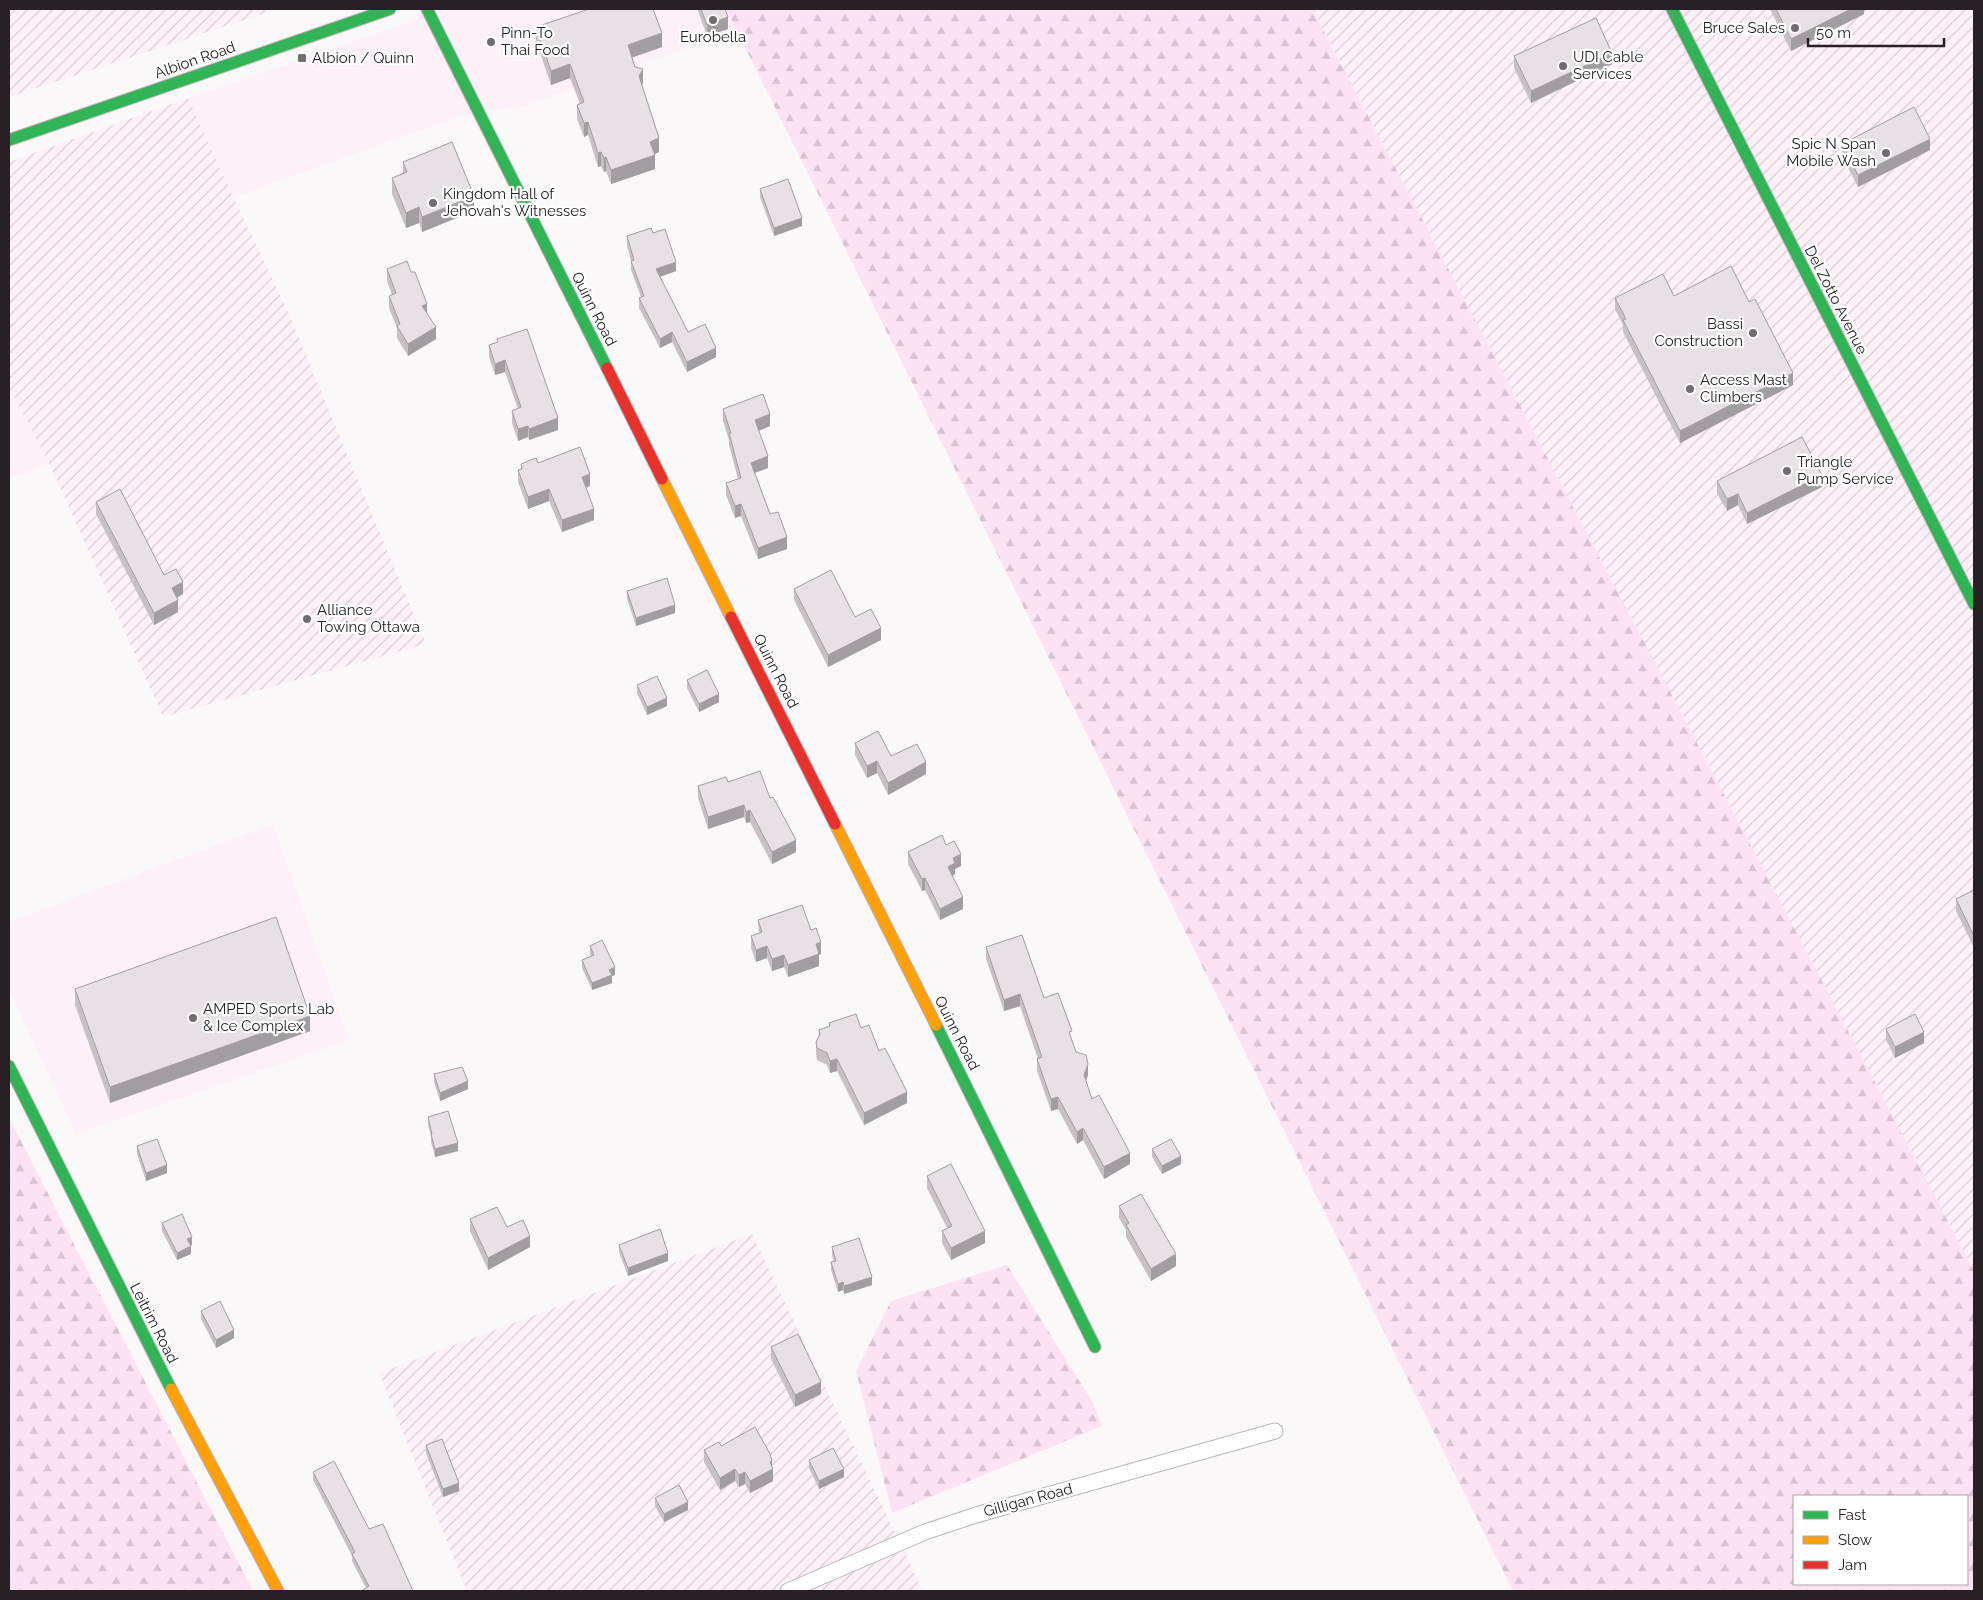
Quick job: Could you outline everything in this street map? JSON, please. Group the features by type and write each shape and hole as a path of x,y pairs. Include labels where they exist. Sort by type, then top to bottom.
{"street":[{"name":"Albion Road","path":"9,140 390,9"},
{"name":"Quinn Road","path":"427,9 998,1147 1095,1347"},
{"name":"Del Zotto Avenue","path":"1672,9 1974,604"},
{"name":"Leitrim Road","path":"9,1066 177,1402 278,1591"},
{"name":"Gilligan Road","path":"788,1591 925,1532 976,1515 1275,1431"}],"shaded area":[{"path":"9,9 278,9 9,97"},
{"path":"442,9 726,9 736,30 524,106 464,115 233,197 188,98 410,22"},
{"path":"1312,9 1969,9 1974,20 1974,1271"},
{"path":"188,98 286,307 426,644 163,717 49,463 9,387 9,162"},
{"path":"9,387 49,463 9,478"},
{"path":"273,824 349,1040 76,1134 9,989 9,922"},
{"path":"752,1234 923,1591 467,1591 379,1373"}],"green space":[{"path":"726,9 1312,9 1974,1271 1974,1591 1513,1591"},
{"path":"9,1118 253,1591 9,1591"},
{"path":"1007,1265 1093,1403 1102,1426 892,1513 856,1371 891,1301"}],"building":[{"path":"589,9 653,9 662,33 628,45 635,67 643,69 639,76 659,138 650,142 655,155 611,170 606,157 604,158 601,152 598,153 588,122 584,123 577,105 584,102 570,64 551,71 536,27"},
{"path":"701,9 725,9 728,17 707,25"},
{"path":"1776,9 1851,9 1791,39"},
{"name":"UDI Cable Services","path":"1596,18 1612,53 1531,91 1514,56"},
{"name":"Spic N Span Mobile Wash","path":"1914,107 1930,139 1858,175 1842,144"},
{"name":"Kingdom Hall of Jehovah's Witnesses","path":"452,142 474,196 422,217 419,207 406,213 392,178 407,172 403,162"},
{"path":"788,179 802,218 774,228 760,189"},
{"path":"651,228 653,233 665,229 676,262 656,269 688,332 705,324 716,348 687,362 672,332 660,339 639,298 644,296 631,261 634,260 627,236"},
{"path":"407,261 411,272 415,272 427,304 422,306 436,327 408,344 397,326 400,324 389,296 396,293 387,269"},
{"path":"1731,266 1749,302 1755,299 1793,373 1680,431 1623,320 1626,319 1615,298 1663,274 1674,296"},
{"path":"527,329 558,418 529,429 528,426 518,429 512,411 521,407 505,360 495,364 489,345 498,342 497,339"},
{"path":"763,394 770,414 755,420 768,456 751,463 770,514 778,512 787,537 758,548 741,504 735,506 726,483 741,478 729,433 731,433 723,409"},
{"name":"Triangle Pump Service","path":"1802,437 1822,475 1747,513 1738,494 1727,499 1717,481"},
{"path":"580,447 590,474 582,477 594,509 562,520 549,489 528,497 518,470 522,469 521,464 536,458 538,463"},
{"path":"120,489 164,575 176,569 183,582 172,588 178,600 154,613 96,502"},
{"path":"831,570 855,617 871,609 881,628 828,655 794,589"},
{"path":"667,578 675,605 636,618 627,591"},
{"path":"707,670 719,694 699,704 687,680"},
{"path":"657,676 667,698 647,707 637,685"},
{"path":"878,731 891,756 917,744 926,762 888,783 877,761 867,766 855,743"},
{"path":"760,771 770,798 773,797 796,840 772,852 750,810 746,812 744,805 708,817 698,786 726,777 728,782"},
{"path":"942,835 946,845 954,841 961,854 953,858 955,863 948,867 963,897 940,909 925,878 922,879 908,852"},
{"path":"1974,890 1974,936 1956,899"},
{"path":"802,905 811,930 816,928 821,942 816,944 819,954 788,965 784,955 772,959 767,946 756,950 751,936 762,932 758,920"},
{"name":"AMPED Sports Lab & Ice Complex","path":"276,917 310,1016 110,1087 75,989"},
{"path":"1022,935 1044,998 1058,993 1072,1031 1069,1032 1076,1052 1086,1055 1088,1064 1084,1075 1092,1099 1099,1095 1130,1153 1104,1167 1083,1128 1077,1132 1058,1097 1051,1099 1037,1059 1042,1057 1020,994 1004,1000 986,947"},
{"path":"602,940 615,967 609,970 612,975 592,983 582,960 594,955 590,946"},
{"path":"856,1014 861,1028 869,1025 879,1051 885,1048 907,1092 864,1113 837,1059 830,1061 827,1053 817,1048 816,1042 820,1034 819,1030 830,1026 829,1023"},
{"path":"1915,1014 1924,1032 1895,1047 1886,1029"},
{"path":"462,1067 468,1081 440,1093 434,1074"},
{"path":"448,1111 458,1143 435,1149 428,1117"},
{"path":"157,1139 167,1165 146,1173 137,1146"},
{"path":"1171,1139 1181,1156 1162,1166 1152,1149"},
{"path":"951,1164 985,1231 951,1248 942,1231 952,1226 927,1176"},
{"path":"1141,1194 1176,1254 1151,1269 1126,1225 1129,1223 1119,1206"},
{"path":"497,1207 507,1227 523,1220 530,1236 488,1258 470,1219"},
{"path":"182,1214 192,1237 187,1239 191,1246 177,1253 162,1223"},
{"path":"660,1229 668,1253 628,1268 619,1245"},
{"path":"859,1238 872,1277 844,1286 843,1282 838,1284 831,1262 836,1261 832,1247"},
{"path":"220,1301 234,1330 216,1340 201,1311"},
{"path":"798,1334 821,1382 795,1395 771,1347"},
{"path":"755,1427 770,1454 772,1461 770,1462 773,1469 750,1481 745,1472 739,1475 735,1469 720,1478 704,1450 719,1442 721,1446"},
{"path":"442,1439 459,1483 443,1489 426,1445"},
{"path":"833,1448 844,1469 819,1481 809,1460"},
{"path":"334,1461 369,1529 383,1524 413,1591 363,1590 369,1586 352,1554 355,1552 313,1472"},
{"path":"679,1485 688,1502 664,1514 655,1498"}],"traffic: fast":[{"path":"9,140 390,9"},
{"path":"427,9 607,368"},
{"path":"1672,9 1974,604"},
{"path":"936,1025 1095,1347"},
{"path":"9,1066 171,1389"}],"traffic: slow":[{"path":"662,479 731,617"},
{"path":"835,824 936,1025"},
{"path":"171,1389 278,1591"}],"traffic: jam":[{"path":"607,368 662,479"},
{"path":"731,617 835,824"}],"place":[{"name":"Eurobella","path":"713,20"},
{"name":"Bruce Sales","path":"1795,28"},
{"name":"Pinn-To Thai Food","path":"491,42"},
{"name":"Albion / Quinn","path":"302,58"},
{"name":"UDI Cable Services","path":"1563,66"},
{"name":"Spic N Span Mobile Wash","path":"1886,153"},
{"name":"Kingdom Hall of Jehovah's Witnesses","path":"433,203"},
{"name":"Bassi Construction","path":"1753,333"},
{"name":"Access Mast Climbers","path":"1690,389"},
{"name":"Triangle Pump Service","path":"1787,471"},
{"name":"Alliance Towing Ottawa","path":"307,619"},
{"name":"AMPED Sports Lab & Ice Complex","path":"193,1018"}]}
